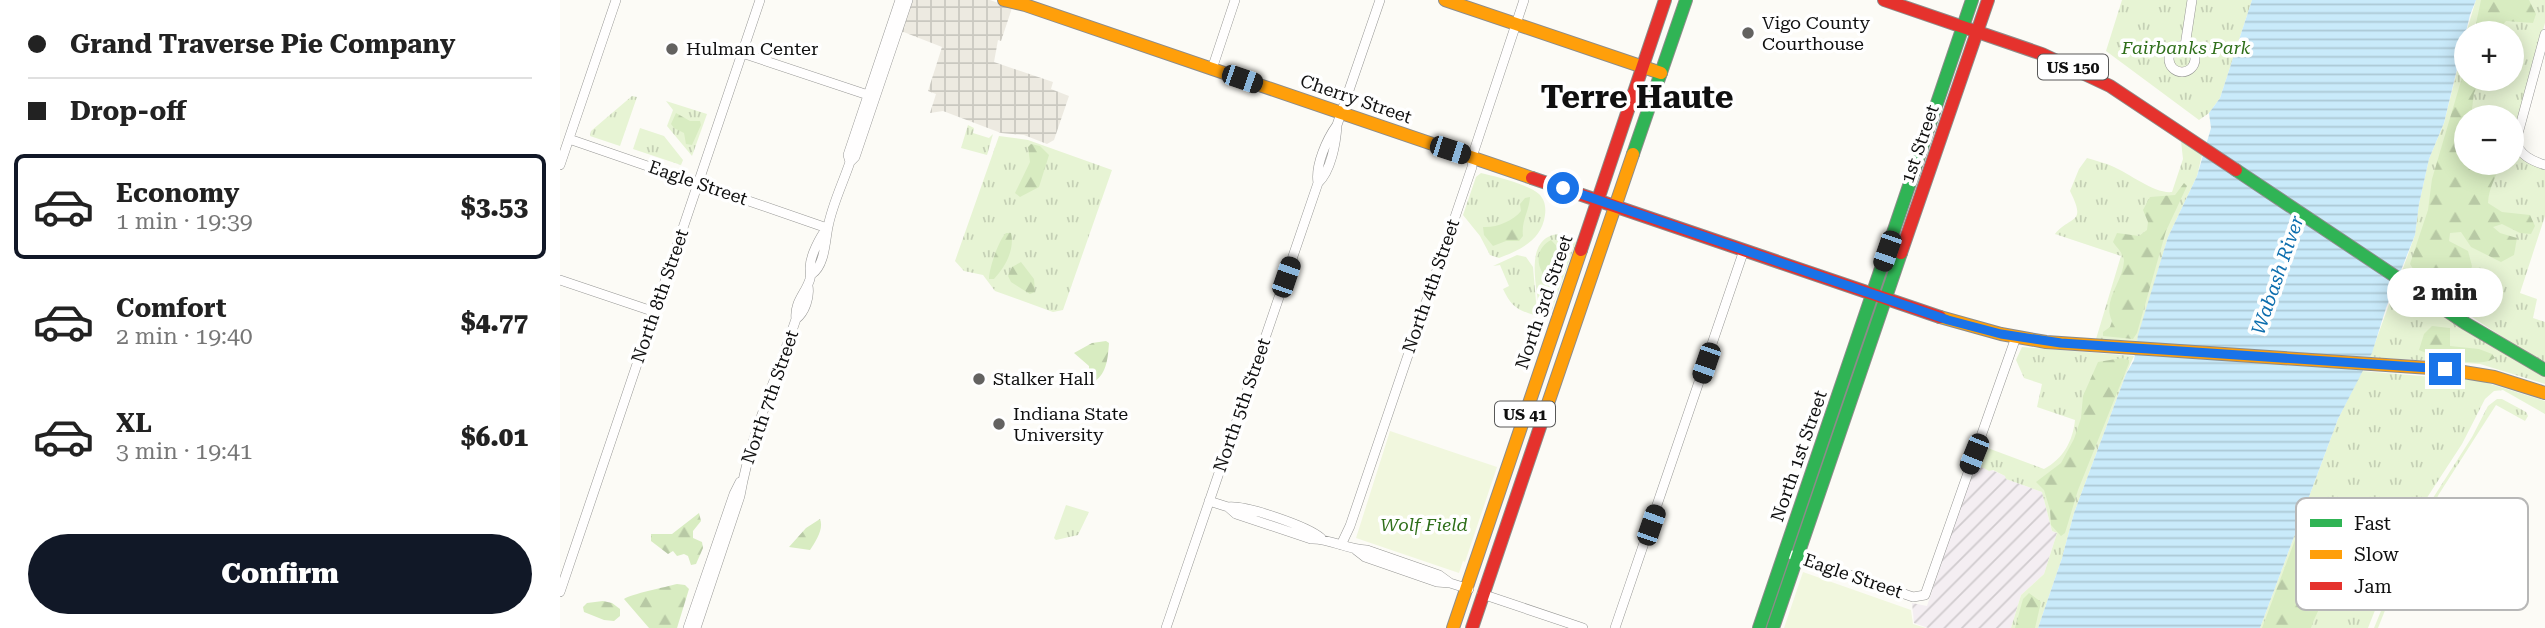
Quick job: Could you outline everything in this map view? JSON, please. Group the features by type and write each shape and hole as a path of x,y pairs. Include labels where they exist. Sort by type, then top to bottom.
{"main road":[{"name":"Cherry Street","path":"1004,0 1212,69 1339,119 1472,157 1959,323 2016,337 2109,347 2445,369 2494,377 2545,393"},
{"path":"1445,0 1661,73"},
{"name":"US 41","path":"1643,67 1665,0"},
{"name":"US 41","path":"1661,73 1686,0"},
{"name":"US 150","path":"1884,0 1977,31 2087,73 2173,127 2465,323 2545,370"},
{"name":"1st Street","path":"1872,294 1972,0"},
{"name":"1st Street","path":"1885,299 1988,0"},
{"name":"North 3rd Street","path":"1453,628 1643,67"},
{"name":"North 3rd Street","path":"1472,628 1661,73"},
{"name":"North 1st Street","path":"1773,628 1791,554 1872,294"},
{"name":"North 1st Street","path":"1759,628 1791,554 1885,299"}],"street":[{"path":"560,165 616,0"},
{"name":"North 8th Street","path":"560,592 760,0"},
{"name":"North 7th Street","path":"688,628 734,494 744,474 803,291 808,286 812,274 810,268 821,236 827,228 850,162 855,157 900,0"},
{"name":"North 7th Street","path":"872,96 908,0"},
{"path":"1212,69 1235,0"},
{"name":"North 5th Street","path":"1166,628 1318,183 1317,175 1330,136 1339,119 1380,0"},
{"name":"North 4th Street","path":"1341,545 1350,526 1472,167 1472,157 1524,0"},
{"path":"2185,46 2192,0"},
{"path":"2545,37 2517,134 2518,146 2526,157 2545,165"},
{"path":"742,53 872,96"},
{"name":"Eagle Street","path":"569,139 827,228"},
{"path":"1615,628 1744,250"},
{"path":"560,280 655,312"},
{"name":"Eagle Street","path":"1791,554 1913,597 1921,597 1927,591 2016,337"},
{"name":"North 7th Street","path":"696,628 740,496 744,474"},
{"path":"1209,500 1228,507 1238,506 1282,521 1356,550 1364,557 1583,628"}],"shaded area":[{"path":"912,0 990,0 1012,8 1001,41 998,40 994,62 1053,82 1051,89 1069,96 1054,140 1047,144 1024,135 1001,133 943,111 930,113 936,94 928,91 942,47 901,31"},
{"path":"1978,465 2042,492 2052,531 2057,533 2044,574 2021,595 2011,628 1928,628 1914,623 1912,603 1927,606 1968,482"}],"green space":[{"name":"Fairbanks Park","path":"2122,0 2252,0 2220,98 2209,113 2199,120 2106,51"},
{"path":"2476,0 2545,0 2545,23 2522,105 2454,105 2454,175 2524,175 2524,152 2545,168 2545,216 2520,293 2537,299 2533,318 2545,322 2545,365 2402,271 2415,235 2429,159 2444,123 2454,83 2454,91 2524,91 2524,21 2470,21"},
{"path":"2481,0 2529,0 2536,14 2533,23 2477,21"},
{"path":"2458,91 2475,91 2472,105 2454,105 2454,175 2496,175 2488,203 2502,212 2530,215 2535,226 2531,234 2520,233 2502,224 2493,227 2500,233 2517,238 2514,255 2501,262 2471,247 2461,232 2450,233 2449,241 2468,251 2472,266 2464,293 2449,293 2433,286 2410,264 2428,210 2432,179"},
{"path":"632,96 637,97 620,146 590,136 591,131"},
{"path":"666,101 707,114 692,156 667,126 673,110"},
{"path":"676,113 690,121 700,121 701,125 692,145 686,144 684,133 671,124"},
{"path":"968,125 974,128 973,133 989,138 993,134 987,155 961,148"},
{"path":"640,128 664,136 683,160 681,165 633,149"},
{"path":"999,136 1028,140 1112,170 1063,310 1053,312 995,291 983,275 964,271 955,261"},
{"path":"2181,141 2202,155 2197,176 2168,237 2137,341 2096,339 2121,256 2055,234 2077,215 2070,191 2079,169 2087,158 2111,166 2158,190 2172,192 2183,159"},
{"path":"1031,144 1040,146 1049,155 1039,187 1020,197 1015,193 1030,162 1028,147"},
{"path":"1481,173 1528,187 1539,194 1545,204 1543,224 1535,237 1529,243 1499,258 1490,255 1480,236 1463,215 1476,177"},
{"path":"2184,183 2187,186 2166,231 2137,333 2133,339 2103,336 2112,321 2111,298 2123,269 2122,253 2113,242 2117,233 2139,236 2147,230 2148,222 2143,210 2150,197 2175,195"},
{"path":"1530,197 1523,236 1519,241 1506,241 1493,246 1484,235 1483,227 1499,225 1514,218 1521,211 1520,204"},
{"path":"1006,233 1011,233 1012,239 1008,258 994,279 989,279 995,255"},
{"path":"1561,234 1576,242 1550,315 1544,319 1540,314 1535,278 1536,253 1541,243 1549,237"},
{"path":"1551,240 1566,256 1564,264 1551,281 1542,272 1539,255 1545,244"},
{"path":"1517,255 1526,257 1533,267 1537,313 1534,315 1519,309 1509,300 1503,289 1509,286 1500,265 1493,266"},
{"path":"1021,262 1034,279 1035,292 1030,294 1011,282 1008,276 1012,267"},
{"path":"2396,285 2545,376 2545,384 2480,364 2370,357"},
{"path":"2432,326 2450,328 2450,346 2479,349 2495,358 2468,362 2446,359 2419,350 2424,334"},
{"path":"1092,343 1109,343 1104,369 1099,378 1089,382 1089,366 1074,353"},
{"path":"2022,347 2134,356 2074,513 2038,628 2011,628 2021,595 2044,574 2057,533 2052,531 2042,492 1978,465 1985,447 2044,469 2062,455 2072,435 2075,420 2037,407 2042,384 2024,378 2016,360"},
{"path":"2122,358 2129,360 2129,363 2078,490 2065,533 2061,536 2051,525 2044,490 2036,482 2061,463 2074,439 2081,418 2083,396 2098,362"},
{"path":"2362,371 2481,381 2545,401 2545,414 2503,390 2494,391 2485,399 2462,444 2427,498 2309,498 2338,419"},
{"path":"2497,399 2502,399 2526,412 2528,416 2525,421 2496,405 2437,498 2433,498 2472,437 2488,406"},
{"name":"Wolf Field","path":"1390,431 1497,467 1459,573 1356,538"},
{"path":"1066,505 1089,512 1078,535 1056,540 1054,538"},
{"path":"699,513 701,521 693,531 693,538 702,542 703,548 696,564 691,565 688,556 684,554 677,556 673,551 668,554 651,541 651,534 672,534"},
{"path":"820,519 820,531 810,550 789,547 806,528"},
{"path":"2296,532 2296,610 2375,610 2368,628 2260,628"},
{"path":"2296,537 2296,610 2319,610 2311,628 2262,628"},
{"path":"1803,572 1911,610 1913,624 1926,628 1784,628"},
{"path":"677,584 685,585 689,589 677,628 649,628 624,599 641,593"},
{"path":"2029,593 2041,602 2035,628 2015,628 2023,599"},
{"path":"603,601 620,609 620,616 614,621 584,612 583,607 587,603"},
{"path":"2381,610 2385,610 2378,628 2374,628"}],"water":[{"name":"Wabash River","path":"2252,0 2476,0 2469,21 2454,21 2454,81 2444,123 2429,159 2415,235 2386,308 2372,353 2338,419 2309,498 2296,498 2296,532 2260,628 2038,628 2074,513 2126,374 2134,360 2138,335 2168,237 2197,176 2211,128 2209,113 2220,98"}],"traffic: fast":[{"path":"1633,154 1686,0"},
{"path":"1759,628 1972,0"},
{"path":"2236,170 2465,323 2545,370"},
{"path":"1773,628 1901,253"}],"traffic: slow":[{"path":"1004,0 1532,178"},
{"path":"1445,0 1661,73"},
{"path":"1542,421 1633,154"},
{"path":"1453,628 1581,250"},
{"path":"1940,317 2001,334 2046,342 2445,369 2494,377 2545,393"}],"traffic: jam":[{"path":"1581,250 1665,0"},
{"path":"1884,0 2042,54 2110,86 2236,170"},
{"path":"1901,253 1988,0"},
{"path":"1532,178 1940,317"},
{"path":"1472,628 1542,421"}],"place":[{"name":"Vigo County Courthouse","path":"1748,33"},
{"name":"Hulman Center","path":"672,49"},
{"name":"Stalker Hall","path":"979,379"},
{"name":"Indiana State University","path":"999,424"}],"district":[{"name":"Terre Haute","path":"1637,97"}],"route":[{"path":"1563,188 1948,320 2001,334 2061,343 2445,369"}]}
